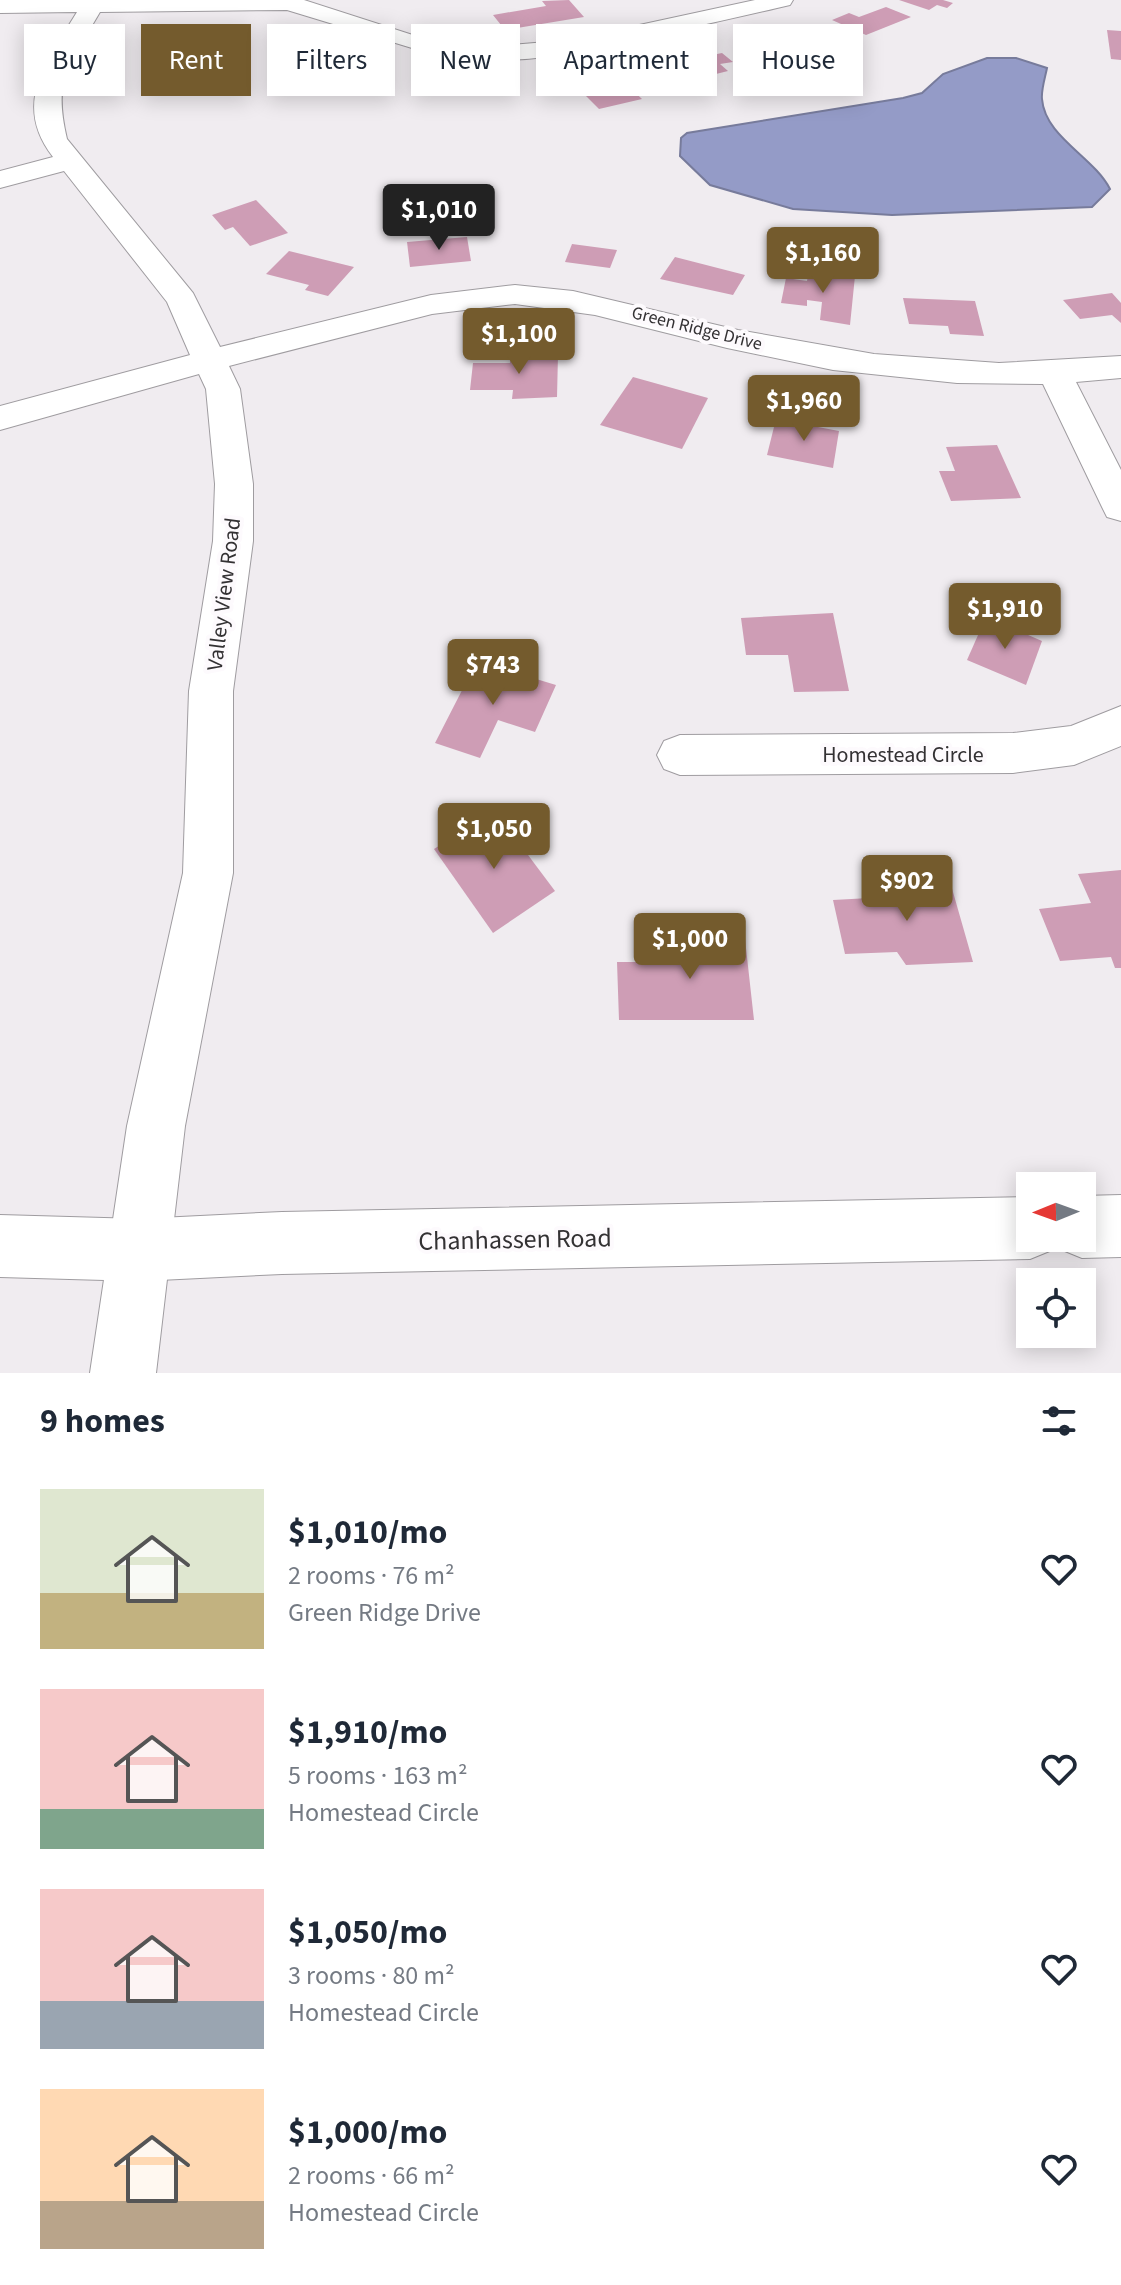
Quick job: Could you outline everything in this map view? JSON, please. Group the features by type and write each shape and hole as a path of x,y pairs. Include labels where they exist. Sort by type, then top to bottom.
{"street":[{"path":"0,6 93,2 287,3 318,9 417,44 457,52 501,54 588,45 782,0"},
{"name":"Valley View Road","path":"93,2 49,79 47,110 54,140 182,300 223,389 234,484 233,541 211,691 208,873 156,1126 123,1373"},
{"path":"661,8 682,23"},
{"path":"0,180 68,161"},
{"name":"Green Ridge Drive","path":"0,418 210,361 431,305 477,297 524,295 571,299 618,308 704,333 799,353 900,366 1001,372 1121,367"},
{"path":"1054,372 1121,507"},
{"name":"Homestead Circle","path":"680,755 1013,753 1074,745 1121,725"},
{"path":"1096,1227 1121,1226"},
{"name":"Chanhassen Road","path":"0,1246 139,1250 313,1243 1016,1228"}],"water":[{"path":"987,58 1016,58 1047,68 1042,95 1045,112 1061,136 1093,167 1110,189 1092,207 892,215 793,209 710,185 680,156 681,138 687,133 903,98 922,93 943,74"}],"building":[{"path":"569,0 584,17 520,28 520,24 500,24 493,15 546,6 542,1"},
{"path":"899,0 943,0 953,3 947,8 937,5 929,10"},
{"path":"886,7 911,17 866,35 863,34 863,24 841,24 832,20 849,13 859,17"},
{"path":"1107,30 1121,31 1121,60 1111,59"},
{"path":"722,53 733,62 720,64 728,71 717,74 717,54"},
{"path":"586,96 639,96 642,99 599,109"},
{"path":"256,200 288,233 250,246 233,227 225,230 212,215"},
{"path":"467,237 471,261 410,267 407,242"},
{"path":"572,244 617,250 610,268 565,262"},
{"path":"289,251 354,267 328,296 305,290 309,285 266,274"},
{"path":"675,257 745,275 733,295 660,279"},
{"path":"809,270 855,276 850,325 820,320 822,302 807,300 807,306 781,303 786,278 807,281"},
{"path":"1112,293 1121,303 1121,323 1112,315 1080,319 1063,300"},
{"path":"903,298 975,301 984,336 950,334 948,326 909,324"},
{"path":"511,355 558,355 557,397 512,399 513,390 470,390 473,363 510,363"},
{"path":"633,377 708,398 682,449 600,425"},
{"path":"776,419 839,431 833,468 767,455"},
{"path":"997,445 1021,498 951,501 939,471 955,471 946,447"},
{"path":"833,613 849,691 794,692 788,655 746,655 741,618"},
{"path":"986,617 1042,641 1026,685 967,660"},
{"path":"477,661 556,685 535,732 498,720 480,758 435,743"},
{"path":"495,811 555,891 493,933 434,849"},
{"path":"1121,870 1121,968 1115,968 1111,957 1060,961 1039,909 1091,903 1078,874"},
{"path":"949,878 973,962 906,965 897,952 845,954 833,900 888,897 889,880"},
{"path":"744,930 754,1020 619,1020 617,962 678,962 675,931"}]}
